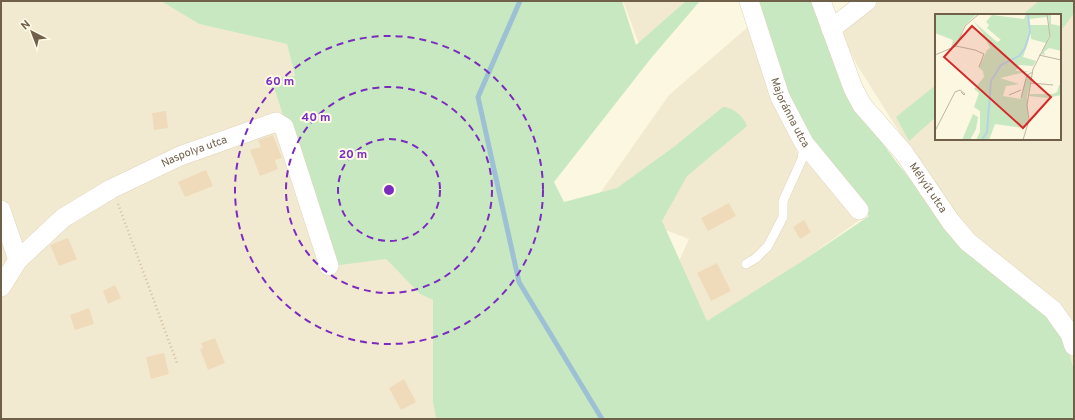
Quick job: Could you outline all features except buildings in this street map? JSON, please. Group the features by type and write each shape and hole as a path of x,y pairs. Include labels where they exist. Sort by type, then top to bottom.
{"street":[{"name":"Majoránna utca","path":"749,1 780,97 804,143 859,210"},
{"name":"Mélyút utca","path":"821,1 853,88 862,104 904,153 951,222 968,242 1053,310 1064,323 1074,346"},
{"path":"831,29 867,1"},
{"name":"Naspolya utca","path":"1,287 18,260 63,218 112,189 180,156 276,122 284,127 329,266"},
{"path":"1,210 18,260"}],"lane":[{"path":"746,264 756,258 768,246 783,218 783,201 802,159 804,143"}],"path":[{"path":"112,189 177,363"}],"shaded area":[{"path":"1,1 161,1 199,24 287,44 295,77 272,78 386,259 420,294 433,300 433,402 436,419 1,419"},
{"path":"623,1 689,1 641,49"},
{"path":"871,1 1074,1 1074,371 1064,332 991,267 917,160 857,65 837,27"},
{"path":"748,27 777,111 798,153 861,219 797,265 677,340 663,296 689,239 591,206 669,95"}],"green space":[{"path":"161,1 622,1 636,45 686,1 700,1 652,57 554,182 564,202 617,188 675,146 723,107 727,107 738,113 747,126 687,176 662,221 707,321 801,262 869,216 816,158 770,52 757,1 814,1 860,112 897,163 951,229 1064,332 1074,371 1074,419 436,419 433,402 433,300 420,294 386,259 332,266 271,78 295,76 287,44 199,24"},
{"path":"1039,1 1074,1 1074,13 1061,31 1061,14 1023,14"},
{"path":"935,86 935,118 909,141 896,117"}],"waterway":[{"path":"520,1 478,97 519,282 602,419"}]}
